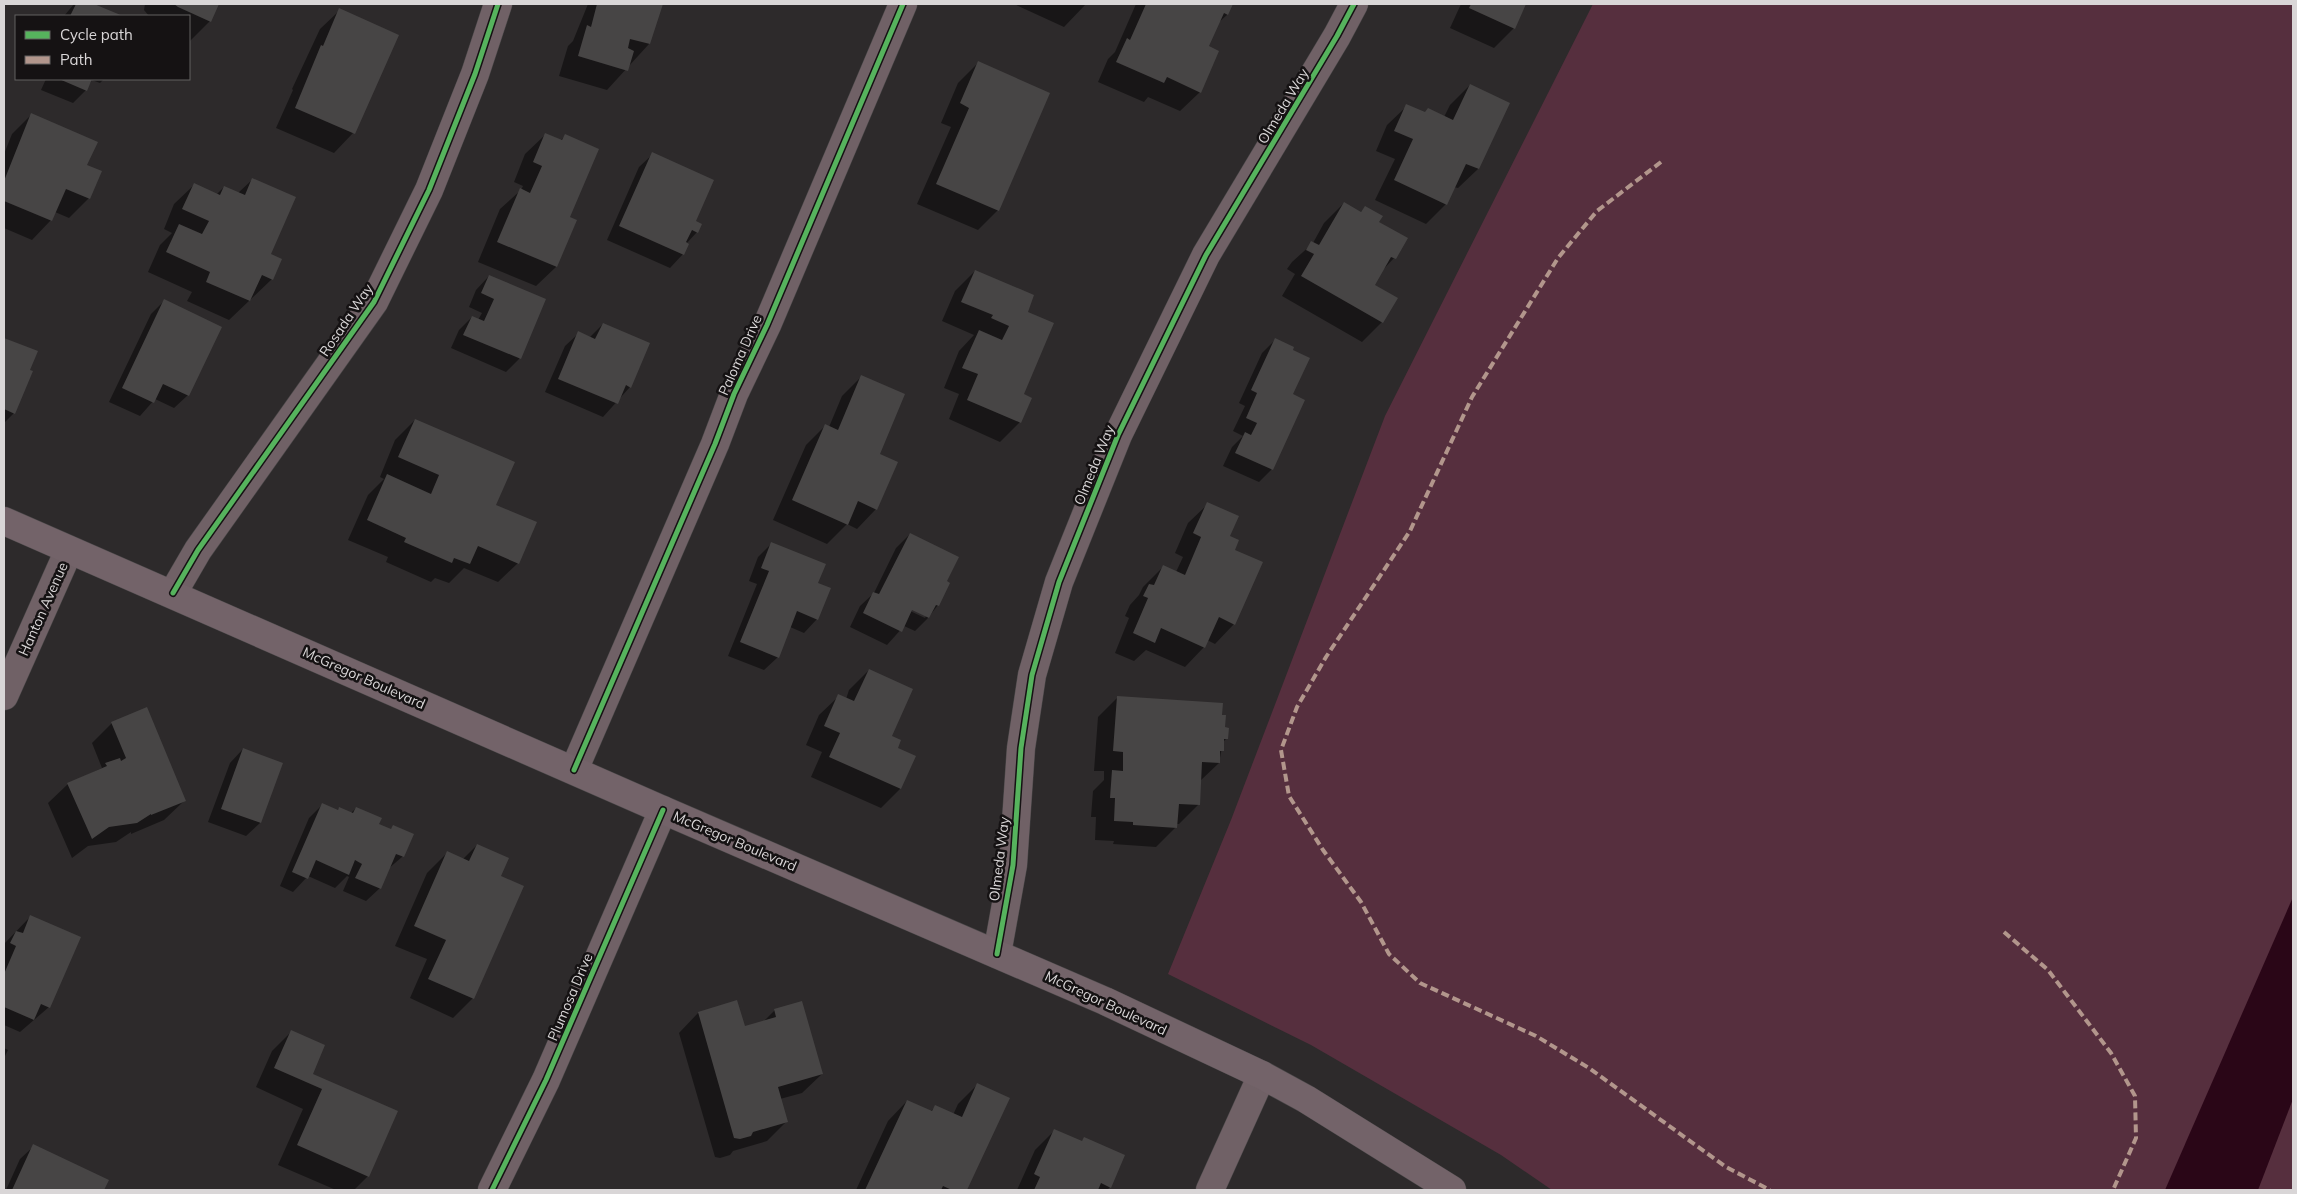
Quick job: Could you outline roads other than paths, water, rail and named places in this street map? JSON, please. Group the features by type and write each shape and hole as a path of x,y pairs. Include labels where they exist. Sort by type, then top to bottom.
{"main road":[{"name":"McGregor Boulevard","path":"4,521 663,810 1105,1001 1262,1075 1306,1099 1452,1190"}],"street":[{"name":"Rosada Way","path":"173,594 198,550 374,302 429,190 475,74 498,4"},
{"name":"Paloma Drive","path":"574,770 716,444 734,394 770,316 904,4"},
{"name":"Olmeda Way","path":"997,954 1013,865 1021,748 1032,675 1059,582 1118,435 1206,255 1354,4"},
{"name":"Hanton Avenue","path":"4,696 70,550"},
{"name":"Plumosa Drive","path":"492,1190 546,1080 663,810"},
{"path":"1210,1190 1262,1075"}]}
